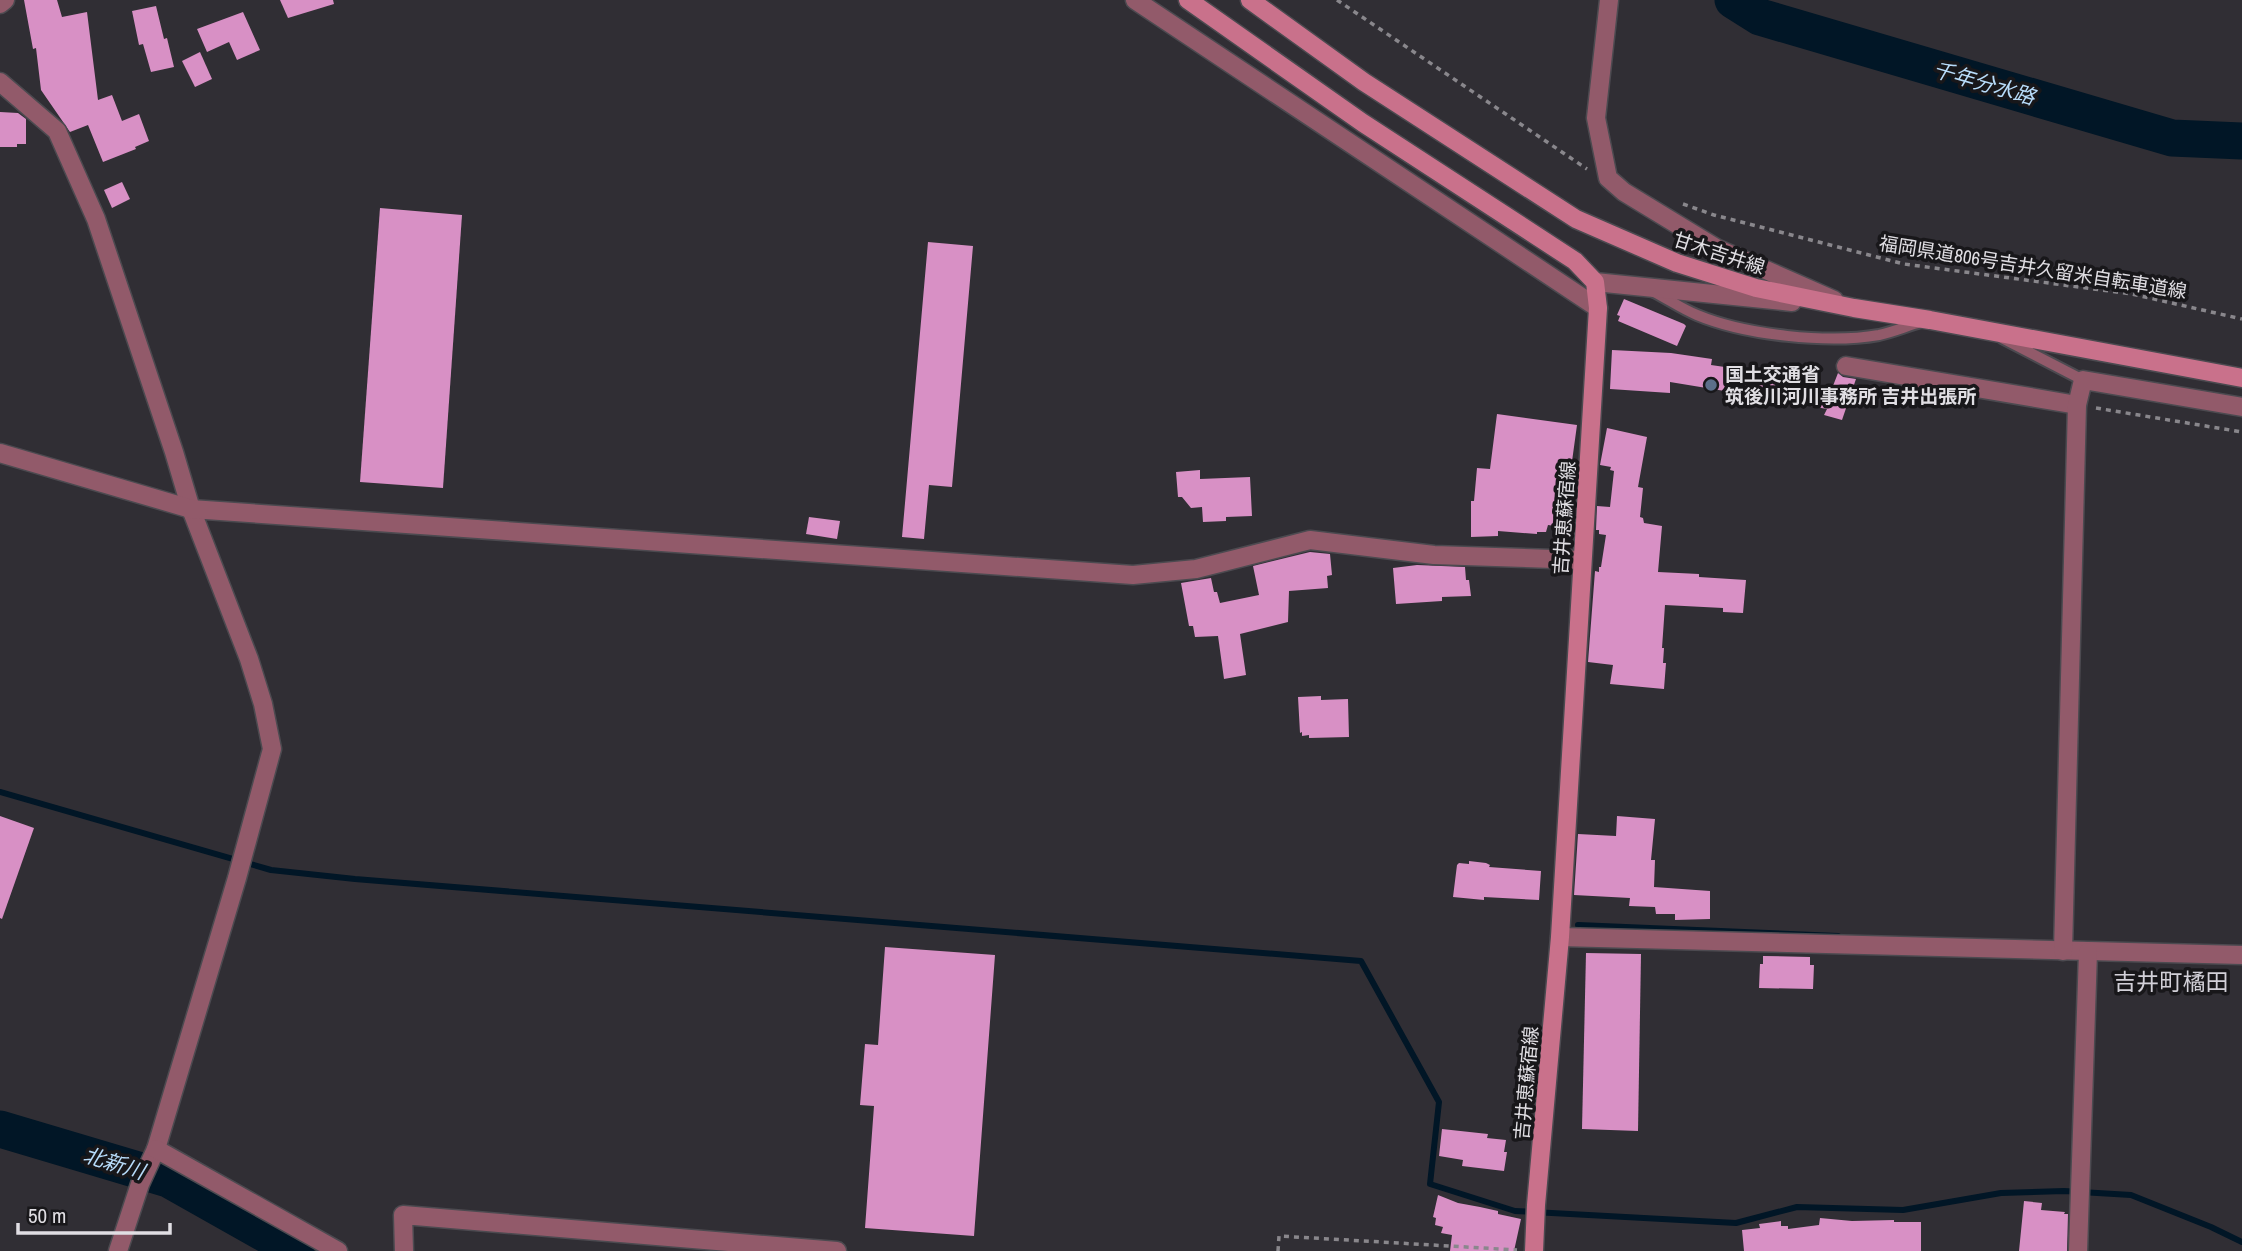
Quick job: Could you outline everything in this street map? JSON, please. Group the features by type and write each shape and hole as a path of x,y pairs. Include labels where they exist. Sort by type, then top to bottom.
{"main road":[{"path":"1188,0 1363,123 1575,261 1595,282"},
{"name":"甘木吉井線","path":"1250,0 1364,82 1576,219 1676,263 1756,288 1854,309 1930,320 2242,378"},
{"name":"吉井恵蘇宿線","path":"1534,1251 1560,937 1598,308 1595,282"}],"street":[{"path":"0,4 5,0"},
{"path":"1135,0 1598,308"},
{"path":"1609,0 1597,118 1608,178 1624,192 1716,248 1854,309"},
{"path":"0,82 57,131 96,219 191,509 249,659 272,748 237,878 156,1149 140,1184 118,1251"},
{"path":"1595,282 1854,309"},
{"path":"1846,366 2077,405"},
{"path":"2063,951 2077,405 2083,380 2242,407"},
{"path":"0,453 191,509 1133,575 1196,569 1310,540 1434,555 1582,560"},
{"path":"1560,937 2242,955"},
{"path":"2078,1251 2088,952"},
{"path":"156,1149 338,1251"},
{"path":"404,1251 403,1215 837,1251"}],"lane":[{"path":"1645,287 1697,315 1747,330 1792,336 1879,335 1930,320"},
{"path":"1988,331 2083,380"}],"path":[{"path":"1337,0 1581,166 1608,178"},
{"name":"福岡県道806号吉井久留米自転車道線","path":"1674,201 1714,215 1904,264 2132,294 2242,319"},
{"path":"2077,405 2242,432"},
{"path":"1278,1251 1279,1236 1526,1251"}],"building":[{"path":"24,0 57,0 62,17 87,12 98,100 112,95 122,121 139,114 149,141 103,162 88,125 70,132 41,90 36,48 33,49"},
{"path":"280,0 333,0 334,4 288,18"},
{"path":"156,6 174,67 151,72 143,44 139,45 132,11"},
{"path":"243,12 260,50 237,60 229,42 207,52 197,29"},
{"path":"200,52 212,79 195,87 182,61"},
{"path":"0,112 18,113 26,119 26,144 0,147"},
{"path":"122,182 130,199 112,208 104,190"},
{"path":"380,208 462,215 443,488 360,482"},
{"path":"928,242 973,246 952,487 929,485 924,539 902,537"},
{"path":"1624,299 1684,324 1686,326 1677,346 1618,321 1620,316 1617,315"},
{"path":"1612,350 1671,353 1712,359 1711,365 1800,378 1797,399 1750,392 1749,395 1670,382 1670,393 1610,389"},
{"path":"1838,373 1843,377 1856,379 1842,420 1824,415 1827,409 1805,405 1808,387 1831,391"},
{"path":"1497,414 1577,425 1563,527 1548,525 1546,532 1537,534 1498,531 1498,536 1471,537 1471,501 1474,501 1477,468 1490,469"},
{"path":"1607,428 1647,437 1638,487 1643,488 1640,517 1644,523 1662,526 1658,572 1746,580 1743,613 1723,612 1723,608 1665,605 1662,648 1663,663 1666,663 1664,689 1610,684 1613,665 1588,662 1595,571 1599,572 1601,567 1606,535 1599,534 1599,530 1596,530 1597,506 1610,507 1614,471 1610,470 1611,467 1600,465"},
{"path":"1200,470 1200,479 1250,477 1252,516 1226,517 1226,521 1203,522 1202,507 1191,508 1182,497 1178,497 1176,472"},
{"path":"809,517 840,521 837,539 806,534"},
{"path":"1310,552 1330,554 1332,575 1327,576 1328,588 1289,591 1288,622 1240,634 1246,675 1224,679 1218,636 1195,637 1193,626 1189,626 1181,583 1211,578 1220,603 1259,595 1253,566"},
{"path":"1417,565 1465,567 1471,596 1396,604 1393,568"},
{"path":"1321,696 1321,700 1348,699 1349,737 1302,736 1298,697"},
{"path":"0,816 34,828 2,919 0,918"},
{"path":"1617,816 1655,819 1651,860 1655,860 1654,887 1710,891 1710,919 1675,920 1675,914 1656,914 1655,907 1629,906 1630,898 1574,895 1578,834 1616,836"},
{"path":"1469,861 1486,863 1489,867 1541,871 1539,900 1453,897 1457,865 1469,864"},
{"path":"885,947 995,955 974,1236 865,1228 874,1106 860,1105 865,1044 878,1045"},
{"path":"1586,953 1641,954 1638,1131 1582,1129"},
{"path":"1763,956 1810,957 1810,965 1814,965 1813,989 1759,988"},
{"path":"1442,1129 1488,1134 1487,1138 1506,1140 1504,1171 1462,1166 1463,1160 1439,1156"},
{"path":"1438,1195 1458,1203 1521,1219 1514,1251 1450,1251 1452,1235 1441,1233 1443,1227 1435,1225 1436,1218 1433,1217"},
{"path":"2024,1201 2042,1203 2041,1210 2068,1214 2067,1251 2019,1251"},
{"path":"1820,1218 1921,1222 1921,1251 1744,1251 1742,1230 1781,1221 1781,1226 1788,1226 1788,1229 1819,1225"}],"waterway":[{"name":"千年分水路","path":"1733,0 1760,17 2172,138 2242,141"},
{"path":"0,792 271,870 1361,961 1439,1102 1430,1184 1515,1211 1736,1223 1797,1207 1903,1210 2001,1193 2064,1191 2131,1195 2242,1242"},
{"path":"1578,925 1838,936"},
{"name":"北新川","path":"0,1129 168,1179 296,1251"}],"place":[{"name":"国土交通省 筑後川河川事務所 吉井出張所","path":"1711,385"}],"district":[{"name":"吉井町橘田","path":"2171,981"}]}
